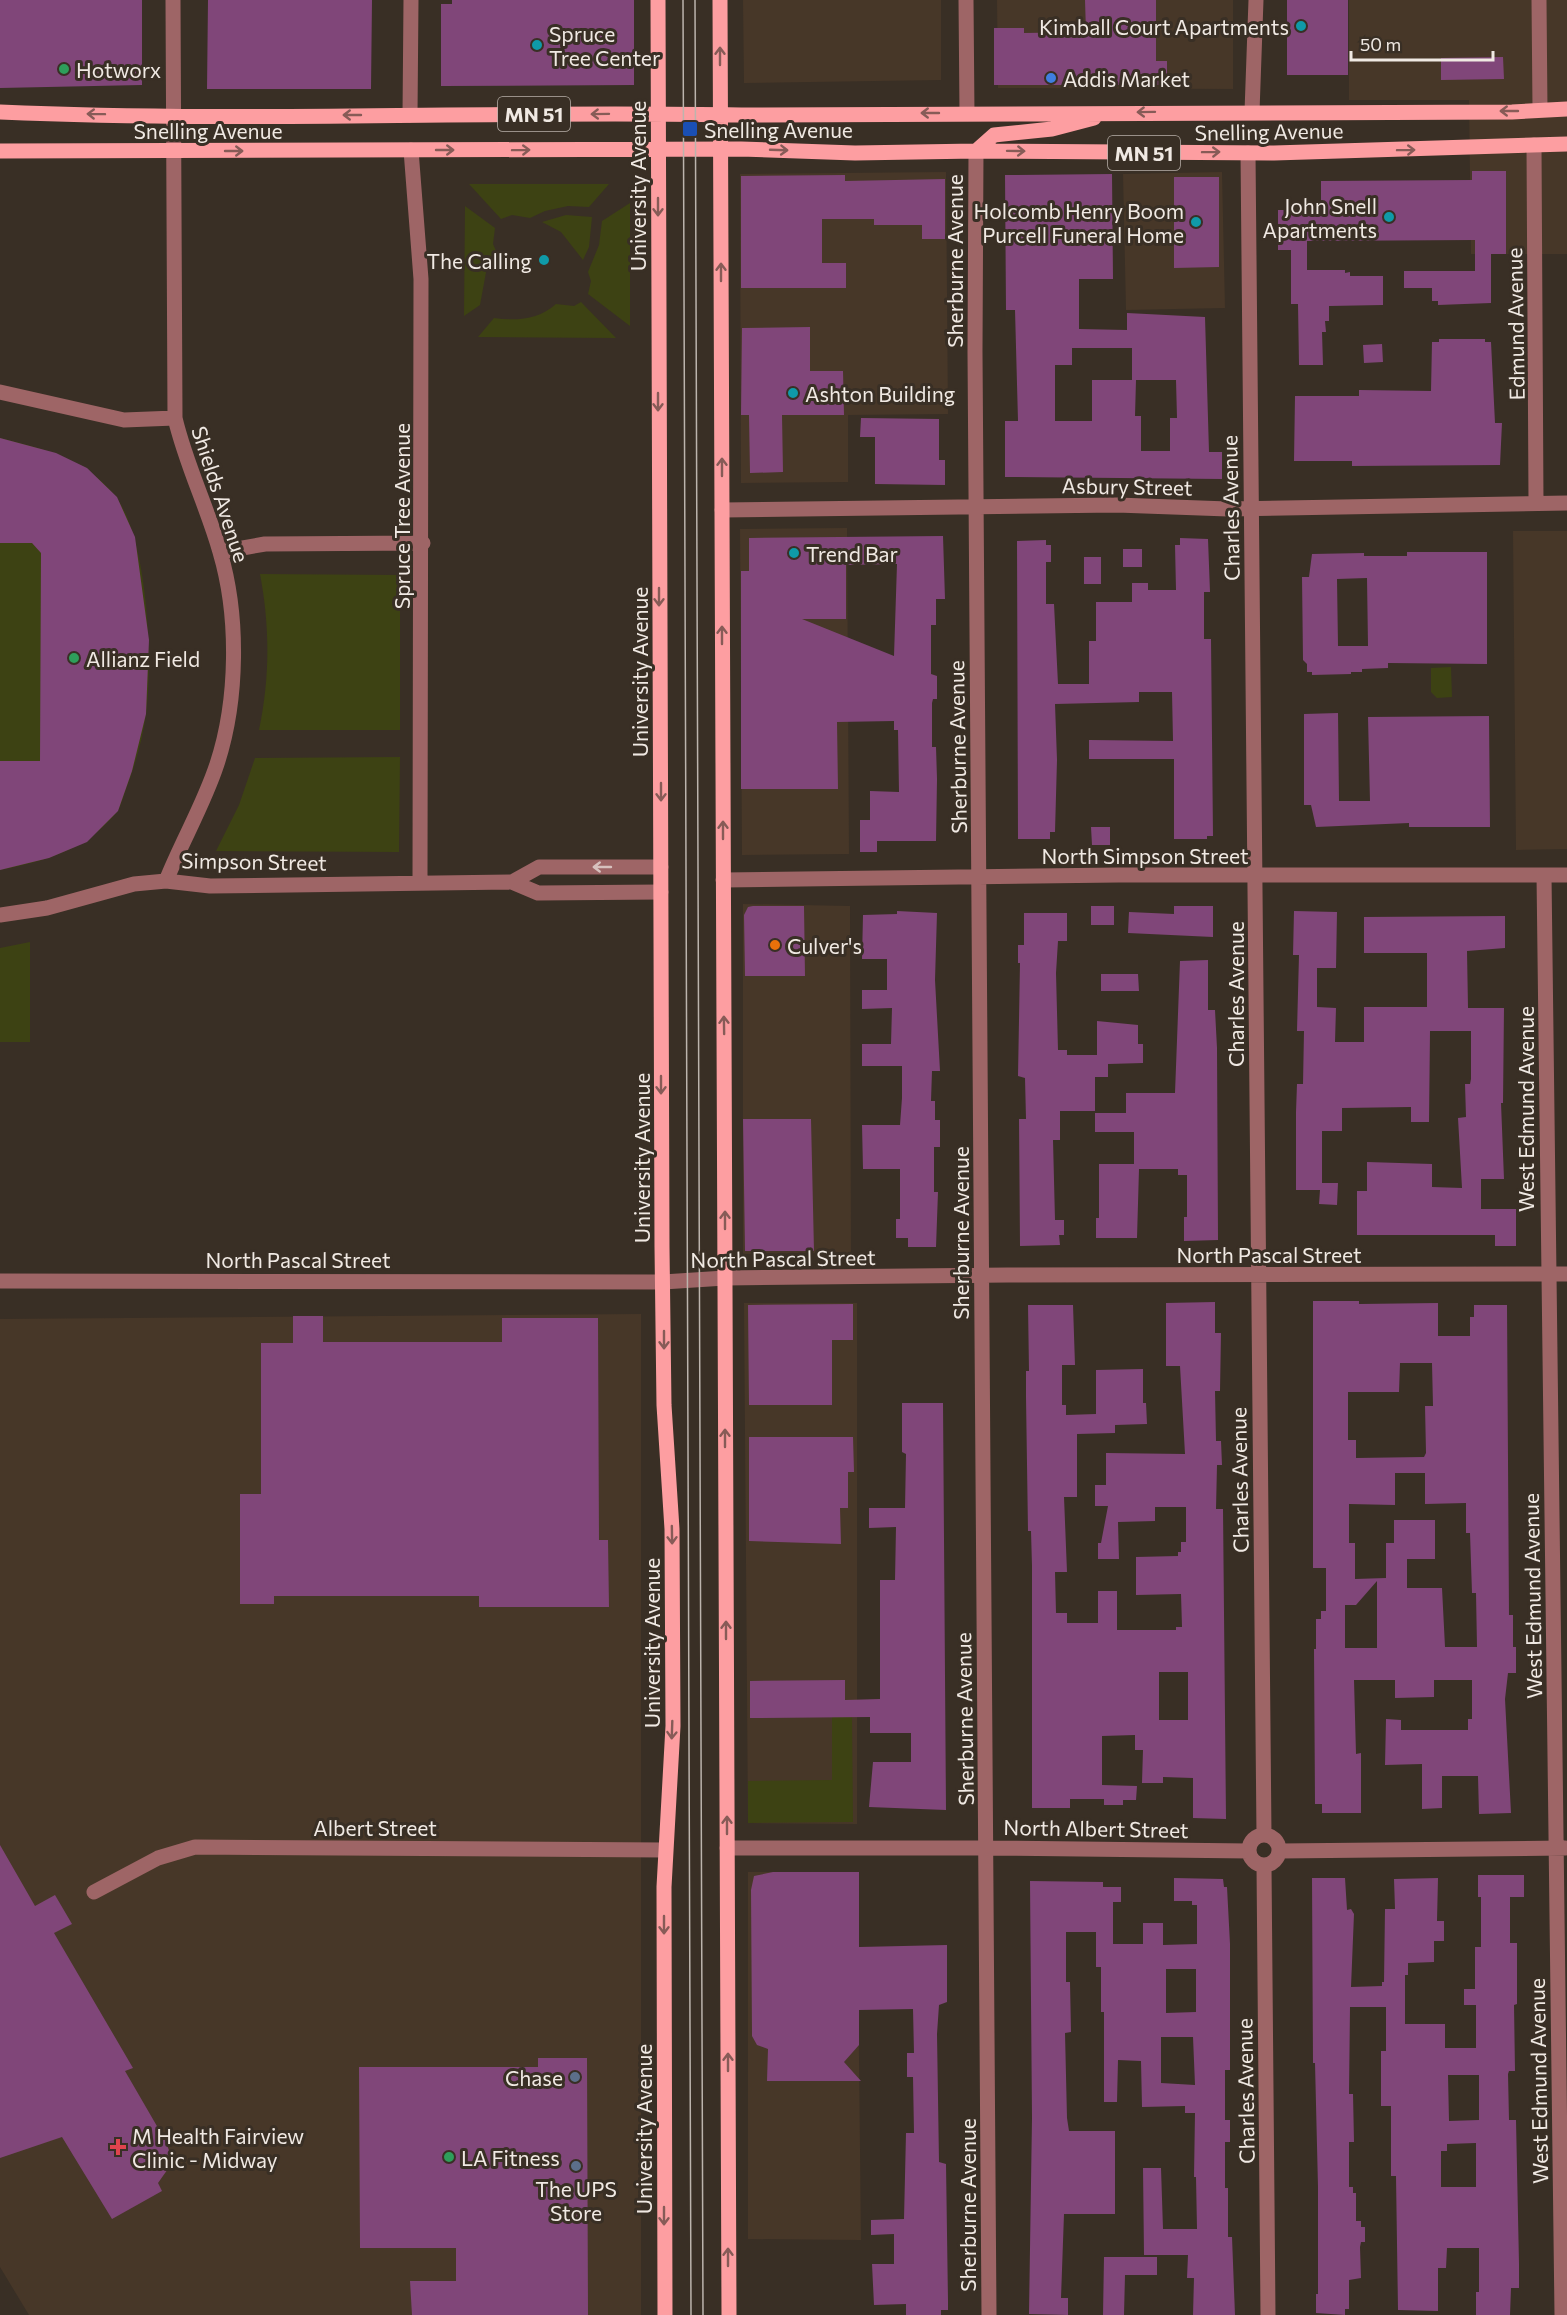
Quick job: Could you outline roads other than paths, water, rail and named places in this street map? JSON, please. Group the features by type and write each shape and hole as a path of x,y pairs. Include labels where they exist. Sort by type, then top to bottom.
{"main road":[{"name":"University Avenue","path":"658,0 664,1405 672,1552 673,1726 665,1850 665,2315"},
{"path":"720,0 729,2315"},
{"name":"Snelling Avenue","path":"0,112 175,116 658,112 1512,112 1567,109"},
{"path":"976,151 994,135 1052,129 1114,112"},
{"name":"Snelling Avenue","path":"0,150 721,149 855,153 976,151 1248,153 1509,148 1567,144"}],"street":[{"name":"Shields Avenue","path":"166,881 198,812 217,763 225,732 234,646 228,585 220,552 186,462 175,418 173,0"},
{"path":"410,115 411,0"},
{"path":"966,0 966,113"},
{"path":"1252,112 1256,0"},
{"path":"1539,0 1540,109"},
{"name":"Edmund Avenue","path":"1534,145 1536,502"},
{"name":"Spruce Tree Avenue","path":"411,150 421,279 423,543 420,882"},
{"name":"Sherburne Avenue","path":"976,151 980,1275 987,1848 989,2315"},
{"name":"Charles Avenue","path":"1248,153 1264,1835"},
{"path":"0,392 124,420 175,418"},
{"name":"Asbury Street","path":"722,510 1117,505 1251,508 1567,503"},
{"path":"220,552 265,544 423,543"},
{"name":"Simpson Street","path":"512,882 539,867 661,867"},
{"name":"North Simpson Street","path":"723,880 1255,875 1567,875"},
{"name":"West Edmund Avenue","path":"1544,875 1548,1274 1562,1848 1562,2315"},
{"name":"Simpson Street","path":"0,915 47,908 131,884 166,881 210,886 512,882 538,893 661,892"},
{"name":"North Pascal Street","path":"0,1281 663,1282 725,1278 980,1275 1567,1274"},
{"path":"1264,1835 1274,1838 1280,1851 1276,1860 1264,1866 1254,1862 1249,1851 1253,1840 1264,1835"},
{"name":"Albert Street","path":"94,1892 158,1858 195,1847 665,1850"},
{"name":"North Albert Street","path":"727,1848 1249,1851"},
{"path":"1280,1851 1562,1848"},
{"name":"Charles Avenue","path":"1264,1866 1268,2315"}],"tram line":[{"path":"683,0 691,2315"},
{"path":"695,0 703,2315"}],"place":[{"name":"Kimball Court Apartments","path":"1301,26"},
{"name":"Spruce Tree Center","path":"537,45"},
{"name":"Hotworx","path":"64,69"},
{"name":"Addis Market","path":"1051,78"},
{"name":"Snelling Avenue","path":"690,129"},
{"name":"John Snell Apartments","path":"1389,217"},
{"name":"Holcomb Henry Boom Purcell Funeral Home","path":"1196,222"},
{"name":"The Calling","path":"544,260"},
{"name":"Ashton Building","path":"793,393"},
{"name":"Trend Bar","path":"794,553"},
{"name":"Allianz Field","path":"74,658"},
{"name":"Culver's","path":"775,945"},
{"name":"Chase","path":"575,2077"},
{"name":"M Health Fairview Clinic - Midway","path":"118,2147"},
{"name":"LA Fitness","path":"449,2157"},
{"name":"The UPS Store","path":"576,2166"}]}
